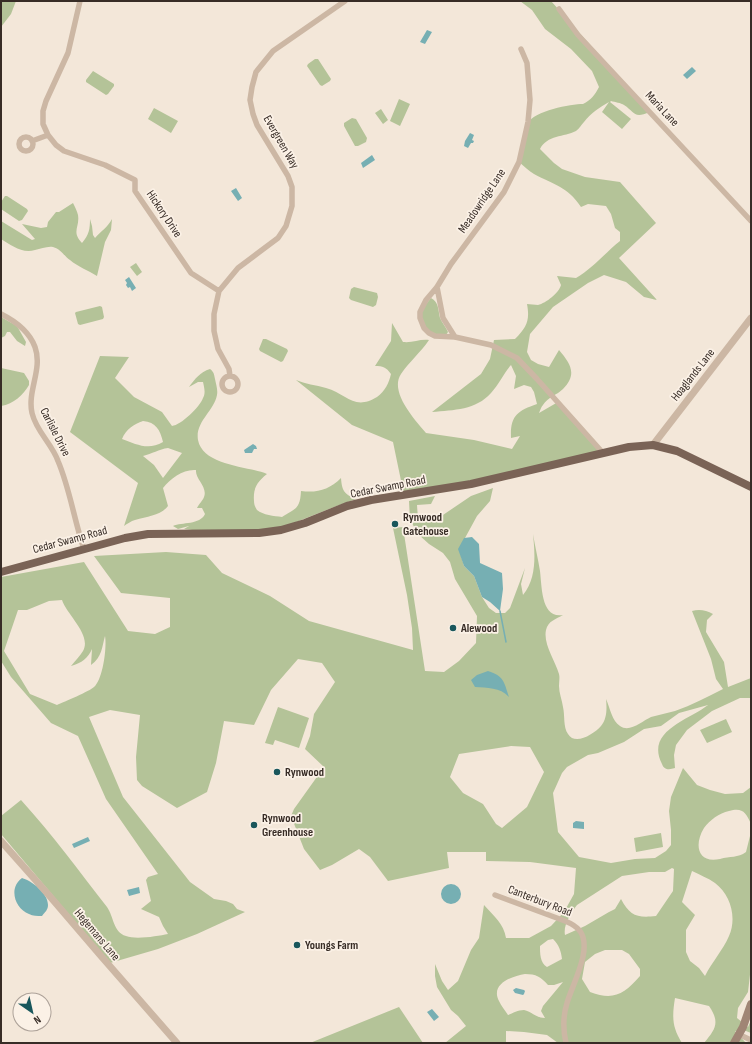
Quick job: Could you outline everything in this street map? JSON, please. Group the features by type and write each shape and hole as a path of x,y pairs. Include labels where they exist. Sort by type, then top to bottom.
{"main road":[{"name":"Cedar Swamp Road","path":"1,572 84,548 148,534 259,533 281,530 305,523 347,506 371,500 471,484 630,447 653,445 676,451 751,487"},
{"path":"734,1043 751,1004"}],"street":[{"name":"Hickory Drive","path":"80,1 68,53 46,100 43,111 43,124 48,135 56,145 64,151 104,165 135,180 135,191 191,273 219,291"},
{"name":"Evergreen Way","path":"230,376 229,369 218,349 214,331 214,314 219,291 238,268 278,238 286,226 292,206 292,187 288,176 257,125 253,114 251,97 256,72 273,51 345,1"},
{"name":"Maria Lane","path":"559,9 578,35 751,221"},
{"name":"Meadowridge Lane","path":"521,49 527,63 530,100 528,122 515,173 504,192 422,306 420,312 421,322 424,328 435,336 455,337 491,345 517,358 538,379 603,453"},
{"path":"32,141 48,135"},
{"path":"437,287 443,318 455,337"},
{"name":"Carlisle Drive","path":"1,314 21,327 29,336 36,348 37,359 31,398 32,414 36,424 58,460 84,548"},
{"name":"Hoaglands Lane","path":"653,445 751,318"},
{"name":"Hegemans Lane","path":"1,841 178,1043"},
{"name":"Canterbury Road","path":"495,895 565,920 579,930 582,935 584,949 582,960 564,1014 564,1036 566,1043"},
{"path":"738,1034 751,1040"}],"green space":[{"path":"1,1 16,1 11,14 1,27"},
{"path":"520,1 551,1 650,112 637,115 623,104 611,101 610,102 631,119 622,129 602,112 609,102 593,113 579,129 547,141 540,149 562,169 585,177 620,182 656,223 619,258 657,300 644,297 626,282 604,275 588,283 553,307 530,334 527,352 531,360 549,367 559,350 571,369 568,384 545,402 539,413 558,402 603,453 404,495 393,442 352,425 296,380 326,388 356,402 369,401 377,397 386,387 391,374 384,367 375,366 391,341 392,323 403,342 429,340 404,370 398,381 398,389 405,405 426,433 474,440 512,449 520,436 511,438 512,424 516,415 524,409 537,404 531,387 524,385 514,389 516,376 511,365 497,386 485,399 479,403 464,408 432,412 481,374 490,359 494,340 515,339 519,335 527,323 527,304 541,304 555,294 561,285 557,276 576,278 620,241 620,232 615,228 611,214 606,206 588,204 581,207 565,190 534,174 519,162 525,131 528,123 532,119 537,115 553,109 583,104 592,97 599,87 592,71 571,49 545,29 532,10"},
{"path":"315,59 318,59 331,79 322,86 307,66"},
{"path":"93,71 114,84 108,94 106,95 86,82"},
{"path":"399,99 410,104 400,126 390,121"},
{"path":"154,108 178,121 171,133 148,119"},
{"path":"381,109 388,120 383,124 375,113"},
{"path":"352,118 356,119 367,138 366,142 358,146 355,146 344,126 344,123"},
{"path":"5,196 27,209 28,211 22,220 19,221 1,209 1,202"},
{"path":"73,203 78,215 76,232 82,243 89,232 90,219 95,238 112,219 111,230 105,242 97,276 80,267 56,248 48,247 26,251 21,250 1,239 1,221 32,240 35,239 22,224 41,228 47,227 48,222 56,212 59,212"},
{"path":"136,263 142,272 137,276 130,267"},
{"path":"354,287 377,293 378,297 376,305 373,307 351,300 349,298 351,289"},
{"path":"431,298 437,304 440,318 448,332 446,335 440,336 429,331 422,321 422,309"},
{"path":"100,306 102,307 103,319 80,325 78,324 76,312"},
{"path":"1,317 17,326 26,342 25,346 17,341 10,332 7,332 5,336 1,338"},
{"path":"263,339 287,349 288,351 283,361 281,362 260,351 259,349"},
{"path":"100,356 129,357 115,378 134,397 162,412 172,426 185,419 201,402 204,396 203,382 198,382 189,387 201,374 210,369 214,374 217,395 199,428 198,440 202,449 208,455 217,460 267,474 258,483 255,489 254,502 255,507 259,512 282,517 294,510 298,505 301,491 312,492 322,490 341,478 344,492 356,499 286,526 262,530 201,531 184,529 189,526 178,529 173,526 195,522 203,518 205,514 202,508 197,508 204,497 205,493 203,486 197,477 196,470 191,470 178,475 163,488 168,506 165,509 153,515 134,520 124,526 138,483 70,432","holes":["143,421 151,423 157,427 163,442 158,445 142,446 122,439 131,427","168,448 182,453 163,478 154,465 143,456"]},
{"path":"1,368 24,373 29,381 29,385 18,398 6,405 1,406"},
{"path":"493,488 490,501 477,516 459,549 464,566 474,576 482,597 489,608 496,613 505,613 510,608 525,568 521,584 523,595 528,588 534,566 533,534 544,600 550,612 556,615 563,615 547,627 546,641 559,674 559,689 564,710 565,728 571,737 575,739 584,738 601,726 605,717 606,699 617,724 624,728 628,728 636,726 651,717 675,711 723,689 716,679 711,659 692,611 702,610 713,614 707,620 706,632 724,662 728,687 751,678 751,698 740,698 712,711 687,730 676,745 674,755 675,768 667,769 663,766 658,753 659,743 664,735 672,728 708,705 679,713 661,726 644,729 624,742 598,753 588,755 567,767 562,773 553,793 558,832 579,857 611,863 635,859 655,858 666,851 671,845 669,811 671,797 683,768 697,785 710,790 725,794 743,793 751,787 751,824 747,816 740,810 725,812 718,815 704,828 699,840 702,856 706,859 712,860 720,859 737,856 746,852 751,832 751,966 748,992 738,1008 737,1018 748,1027 751,1020 751,1033 746,1031 735,1031 746,1043 704,1043 711,1034 715,1025 715,1017 709,1006 675,998 673,1011 674,1022 676,1032 682,1043 558,1043 547,1035 506,1031 506,1043 445,1043 466,1026 451,1010 437,987 435,964 442,981 448,990 458,981 471,950 479,938 484,905 501,924 506,938 529,938 551,926 564,912 574,894 576,868 530,862 486,861 486,852 447,852 449,868 388,881 370,857 359,849 332,865 320,870 304,849 291,816 294,809 324,767 305,749 310,736 314,714 335,682 322,663 298,659 271,690 254,725 224,721 216,763 207,792 177,808 142,786 137,780 136,757 140,715 110,710 89,717 123,797 190,882 214,899 226,901 233,904 237,909 245,912 197,934 158,949 110,963 1,834 1,816 21,800 54,839 107,907 116,928 122,934 135,938 168,934 159,917 141,909 151,901 146,880 148,877 158,874 106,799 78,736 51,723 11,677 1,661 1,577 84,562 128,631 155,634 170,627 170,598 121,593 94,556 166,552 206,555 222,573 270,596 309,621 413,650 412,628 407,595 393,528 403,527 425,671 444,672 459,661 476,643 477,616 455,579 450,562 443,553 419,535 410,520 409,501 435,496 431,504 417,505 418,519 429,522 440,517 471,496","holes":["62,600 82,632 85,645 83,651 71,666 84,660 92,649 91,665 95,662 102,648 105,636 104,663 97,683 88,691 57,705 30,694 4,651 18,610 27,610 49,601","511,746 530,747 544,772 527,807 502,828 496,824 483,804 463,793 450,777 459,754","672,868 674,869 673,891 656,916 644,917 635,915 624,905 621,899 615,909 585,926 565,935 566,923 577,905 622,876 649,872 665,872","692,871 707,878 721,888 729,900 732,914 729,936 705,976 699,968 690,961 686,952 686,930 695,915 682,902","553,939 559,948 562,959 547,967 543,963 540,955 540,946 548,940","605,950 622,950 629,954 640,969 640,976 629,987 618,994 612,996 598,995 590,992 582,979 585,962 595,954","525,974 535,975 541,978 548,985 563,982 543,1006 541,1011 545,1018 539,1017 524,1010 508,1015 499,1001 497,990 504,982"]},
{"path":"278,707 309,718 299,748 275,740 273,745 265,743"},
{"path":"726,719 732,732 707,743 700,730"},
{"path":"661,833 663,847 636,852 634,838"},
{"path":"399,1007 423,1043 310,1043"}],"water":[{"path":"427,30 432,32 425,44 420,42"},
{"path":"692,67 696,71 687,79 683,75"},
{"path":"470,133 474,135 472,140 474,141 468,148 464,146"},
{"path":"372,155 375,160 363,168 361,163"},
{"path":"236,188 242,198 238,201 231,191"},
{"path":"129,277 136,288 132,291 130,287 128,288 126,285 127,283 125,280"},
{"path":"253,444 257,449 254,449 252,453 245,453 244,450"},
{"path":"472,537 479,544 480,563 502,573 503,589 500,611 482,597 474,576 464,566 458,549 464,538"},
{"path":"488,671 497,675 503,680 509,697 502,691 475,687 471,680 477,675"},
{"path":"576,821 584,822 584,829 573,828 573,823"},
{"path":"88,837 90,841 74,848 72,844"},
{"path":"22,878 39,888 45,896 48,907 42,916 34,916 29,914 20,908 17,903 14,892 15,887"},
{"path":"451,884 458,887 461,894 458,901 451,904 444,901 441,894 444,887"},
{"path":"139,887 140,893 129,896 127,890"},
{"path":"516,988 524,990 524,994 515,993 513,990"},
{"path":"432,1009 439,1017 434,1021 427,1012"}],"waterway":[{"path":"500,611 506,642"}],"place":[{"name":"Rynwood Gatehouse","path":"395,524"},
{"name":"Alewood","path":"453,628"},
{"name":"Rynwood","path":"277,772"},
{"name":"Rynwood Greenhouse","path":"254,825"},
{"name":"Youngs Farm","path":"297,945"}]}
